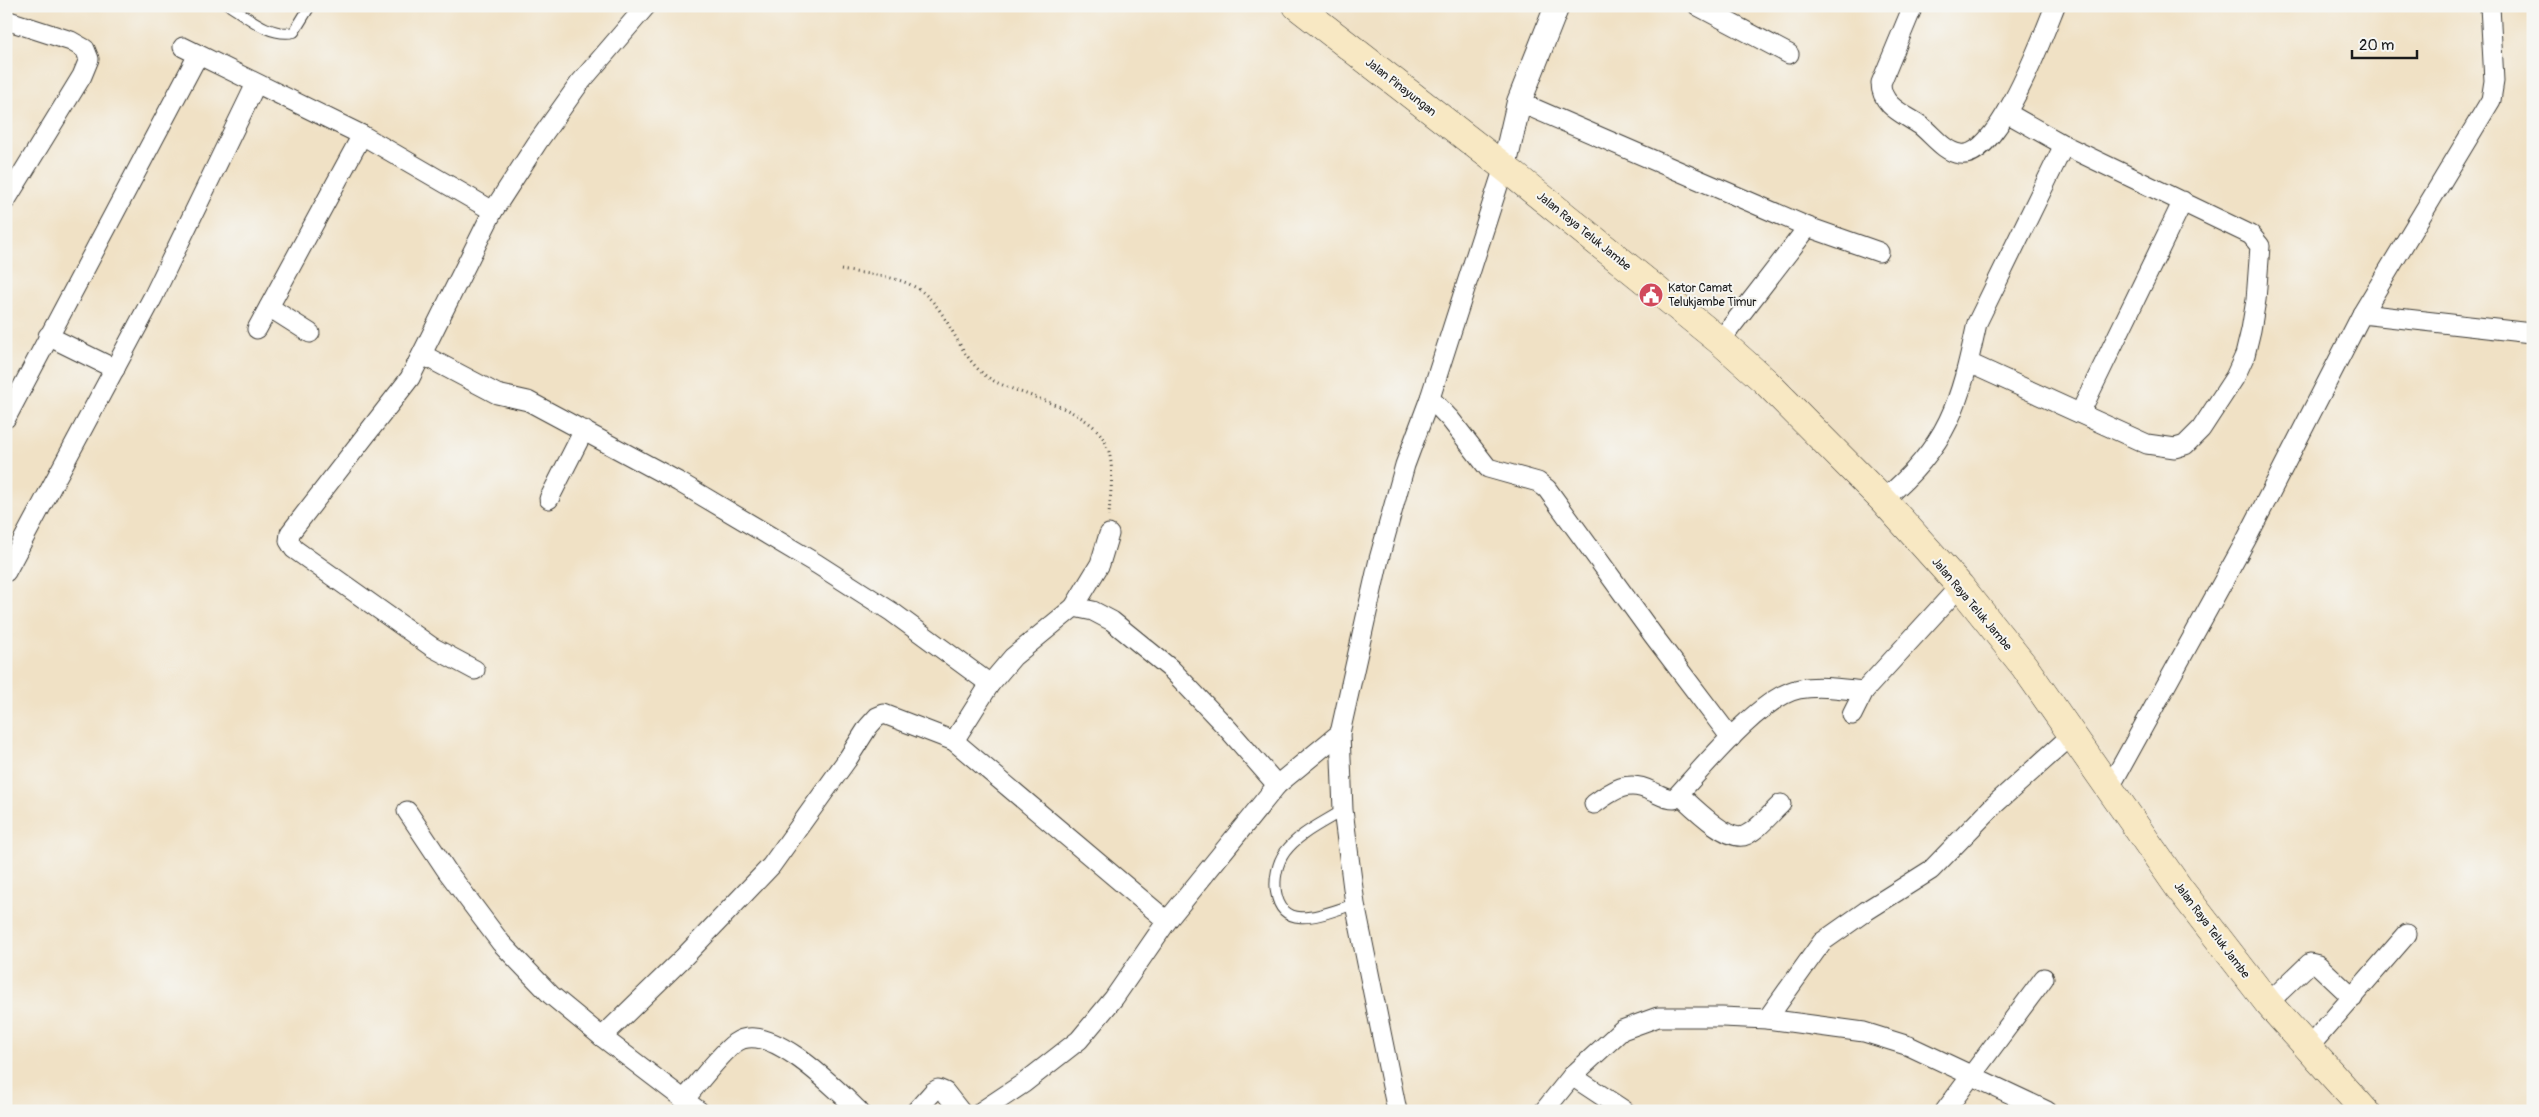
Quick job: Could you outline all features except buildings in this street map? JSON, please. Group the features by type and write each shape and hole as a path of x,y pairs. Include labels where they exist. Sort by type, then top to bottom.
{"main road":[{"name":"Jalan Pinayungan","path":"1297,6 1504,167"},
{"name":"Jalan Raya Teluk Jambe","path":"1504,167 1766,380 1883,500 1960,586 2024,666 2179,888 2268,1003 2365,1111"}],"street":[{"path":"475,670 432,646 385,615 294,549 289,541 290,533 410,378 493,212 537,143 579,84 646,6"},
{"path":"1397,1111 1355,904 1343,810 1340,733 1356,650 1405,465 1430,398 1504,167 1518,102 1557,6"},
{"path":"1698,6 1789,54"},
{"path":"1913,6 1881,83 1881,92 1887,102 1924,128 1951,151 1960,154 1972,153 1982,146 1996,131 2008,113 2055,6"},
{"path":"2110,787 2246,540 2362,314 2491,100 2494,81 2490,6"},
{"path":"6,200 82,76 89,59 85,49 71,41 7,21"},
{"path":"6,418 191,51 362,135 493,212"},
{"path":"6,572 153,297 256,84"},
{"path":"1518,102 1808,227 1879,252"},
{"path":"1969,363 2147,444 2175,448 2185,445 2201,429 2235,378 2245,355 2251,330 2257,291 2260,246 2251,235 2064,145 2008,113"},
{"path":"257,329 362,135"},
{"path":"1883,500 1923,463 1943,433 1957,403 1969,363 1977,323 2064,145"},
{"path":"2080,413 2183,201"},
{"path":"1720,341 1808,227"},
{"path":"269,307 310,333"},
{"path":"2362,314 2531,333"},
{"path":"48,336 115,369"},
{"path":"423,355 497,394 528,401 680,482 817,564 892,612 990,684"},
{"path":"1430,398 1450,419 1488,468 1538,482 1547,489 1652,635 1731,738"},
{"path":"549,499 584,430"},
{"path":"954,741 990,684 1013,657 1074,607 1100,564 1109,534"},
{"path":"1852,715 1864,691 1960,586"},
{"path":"1074,607 1092,611 1112,621 1171,669 1228,729 1277,785"},
{"path":"1594,804 1617,787 1626,785 1649,789 1668,799 1674,799 1731,738 1774,699 1798,689 1827,688 1864,691"},
{"path":"602,1037 683,958 771,866 877,717 884,714 954,741 1168,921"},
{"path":"982,1111 1024,1083 1079,1040 1114,998 1168,921 1277,785 1340,733"},
{"path":"1767,1019 1822,942 1866,911 1931,870 1994,805 2073,734"},
{"path":"1678,794 1720,829 1735,837 1745,836 1781,804"},
{"path":"407,812 447,871 501,943 551,995 602,1037 699,1111"},
{"path":"2308,1048 2407,934"},
{"path":"2268,1003 2310,963 2318,965 2353,998"},
{"path":"1945,1111 2044,978"},
{"path":"1544,1111 1572,1076 1622,1030 1658,1017 1767,1019 1864,1032 1909,1046 2047,1111"},
{"path":"684,1100 736,1042 755,1038 787,1050 819,1072 859,1111"},
{"path":"1572,1076 1625,1111"},
{"path":"916,1111 932,1092 938,1089 945,1092 960,1111"}],"lane":[{"path":"230,6 273,32 284,34 294,32 310,6"},
{"path":"1343,810 1298,838 1284,853 1277,871 1275,886 1278,902 1286,914 1299,918 1355,904"}],"path":[{"path":"841,270 895,280 914,286 928,298 948,322 976,368 992,380 1070,412 1097,431 1103,438 1110,456 1109,534"}],"place":[{"name":"Kator Camat Telukjambe Timur","path":"1651,295"}]}
